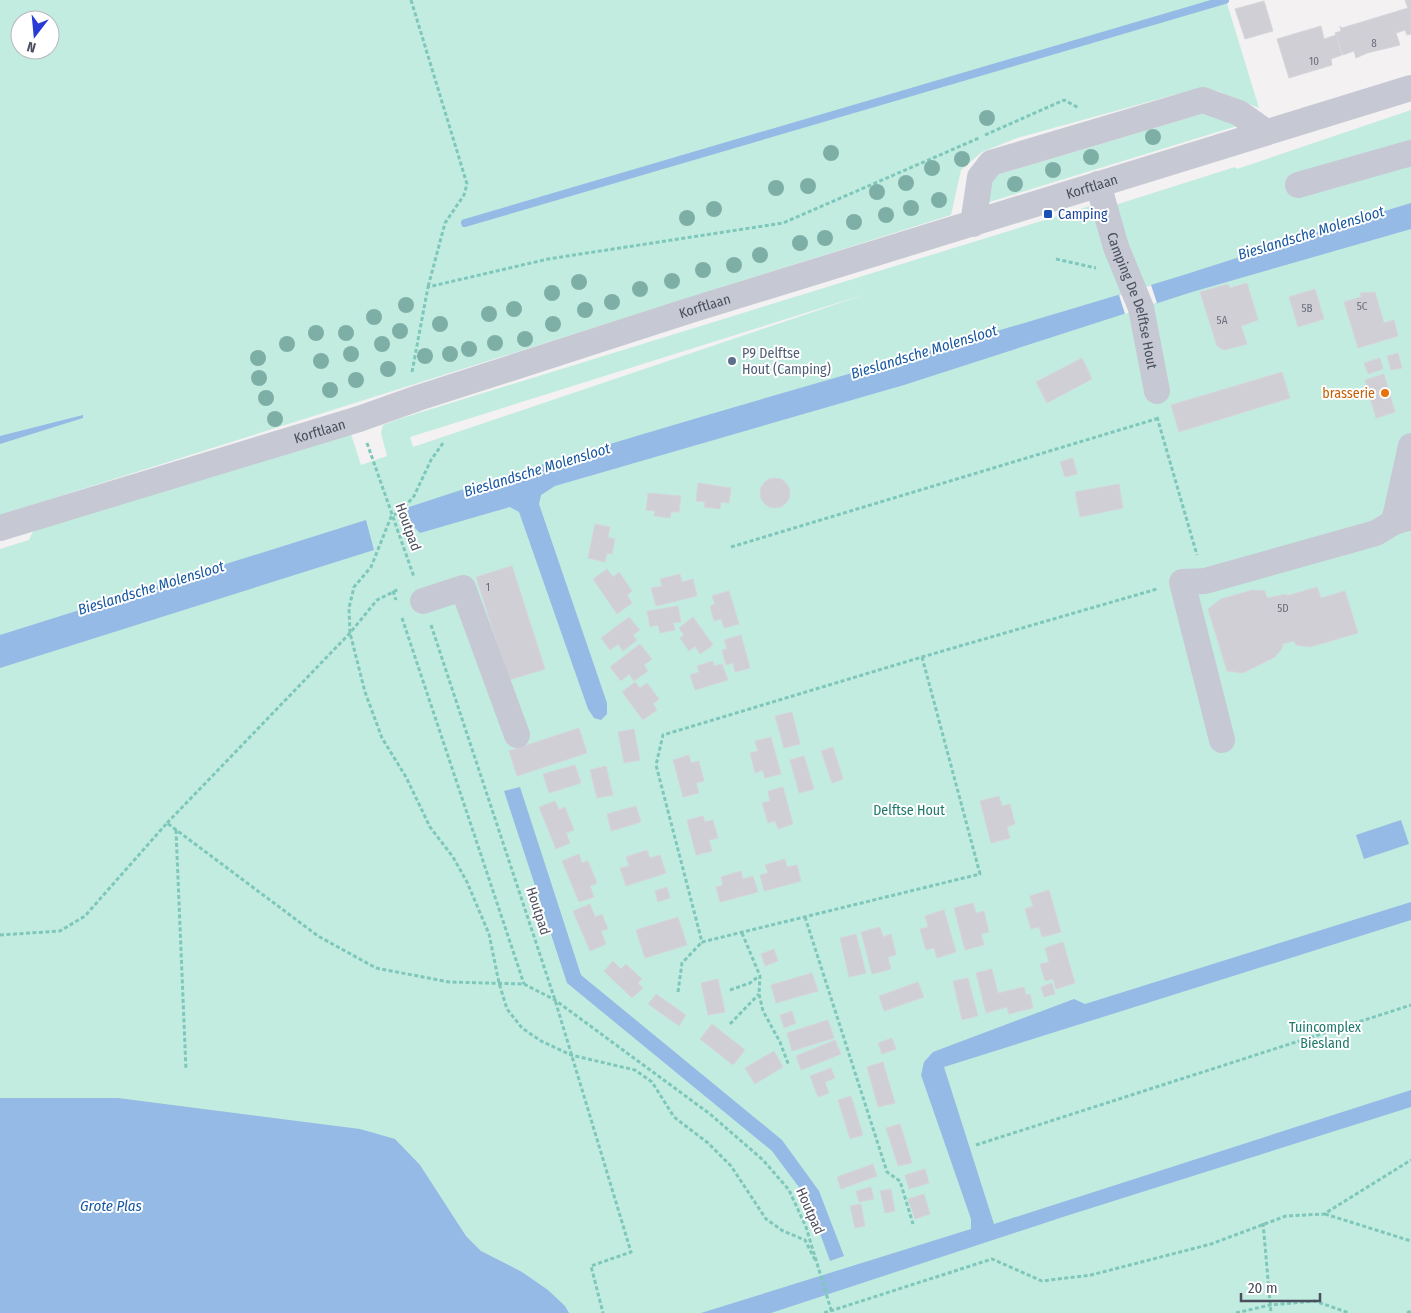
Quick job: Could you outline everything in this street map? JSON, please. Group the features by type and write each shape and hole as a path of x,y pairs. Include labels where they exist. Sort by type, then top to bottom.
{"street":[{"name":"Korftlaan","path":"0,528 359,419 418,398 691,310 1411,88"},
{"path":"973,224 980,177 991,163 1202,100 1239,113 1266,132"},
{"path":"1298,185 1411,153"},
{"name":"Camping De Delftse Hout","path":"1098,184 1134,291 1157,391"},
{"path":"1222,740 1193,581 1376,533 1403,519 1411,446"},
{"path":"420,591 464,588 517,735"}],"path":[{"path":"411,0 467,184 464,195 445,223 428,287 412,363 412,384 418,398"},
{"path":"428,287 548,259 783,223 1064,100 1113,126"},
{"path":"1056,259 1134,291"},
{"path":"702,942 656,765 664,735 922,656 1193,581 1157,418 1157,391"},
{"path":"731,548 1157,418"},
{"name":"Houtpad","path":"359,419 392,517 420,591 556,1000 710,1114 763,1160 789,1190 806,1227 832,1312"},
{"path":"443,443 431,460 414,496 403,509 392,517 371,567 354,588 349,608 350,633 365,692 382,738 406,777 430,827 454,857 467,882 489,934 499,983 508,1009 522,1028 541,1041 571,1055 635,1070 652,1082 674,1117 708,1143 731,1166 766,1219 783,1231 805,1240 821,1271"},
{"path":"0,936 60,931 85,916 167,823 350,633 377,600 393,591 420,591"},
{"path":"393,591 524,984"},
{"path":"678,992 682,963 702,942 980,874 922,656"},
{"path":"167,823 318,936 376,968 449,982 524,984 556,1000 631,1252 591,1266 603,1313"},
{"path":"176,830 186,1070"},
{"path":"805,917 887,1172 900,1181 913,1224"},
{"path":"742,933 759,976 759,994 762,1011 780,1042 789,1066"},
{"path":"730,990 750,983 759,976"},
{"path":"730,1024 759,994"},
{"path":"976,1146 1411,1004"},
{"path":"1324,1214 1411,1160"},
{"path":"824,1313 992,1259 1042,1281 1091,1275 1211,1244 1286,1216 1324,1214 1411,1241"},
{"path":"1264,1223 1271,1313"},
{"path":"1236,1313 1270,1306 1315,1301 1349,1313"},
{"path":"1407,1313 1411,1310"}],"green space":[{"path":"0,0 1226,0 1259,108 1218,91 1204,89 1177,94 1017,138 982,152 961,170 951,215 0,515"},
{"name":"Delftse Hout","path":"1411,110 1411,1313 0,1313 0,549 29,540 34,529 351,434 361,465 387,456 381,433 383,425 399,419 1090,206 1094,217 1115,205 1235,167 1237,169","holes":["866,294 413,447 410,437"]},
{"path":"1205,113 1237,126 986,203 993,176"}],"water":[{"name":"Bieslandsche Molensloot","path":"1411,203 1411,229 1192,292 904,385 555,486 541,495 539,504 607,703 607,714 601,720 594,718 588,709 519,512 510,507 420,533 407,520 403,509 670,426 1155,284"},
{"path":"83,415 83,418 0,444 0,436"},
{"name":"Bieslandsche Molensloot","path":"366,520 374,550 0,668 0,635"},
{"path":"520,787 581,975 782,1140 819,1191 844,1256 830,1261 807,1198 772,1151 567,983 504,791"},
{"path":"1401,820 1409,844 1364,859 1356,835"},
{"path":"1411,902 1411,920 944,1067 994,1224 1411,1090 1411,1107 1066,1216 771,1313 701,1313 971,1229 971,1219 921,1075 924,1062 933,1052 1074,999 1085,1004"},
{"name":"Grote Plas","path":"0,1098 118,1098 360,1129 395,1139 420,1165 466,1236 481,1251 522,1272 548,1290 565,1306 569,1313 0,1313"}],"pier":[{"path":"1151,285 1157,303 1125,314 1119,295"}],"building":[{"path":"1405,0 1411,0 1411,34 1407,35 1405,30 1396,33 1400,45 1367,53 1356,58 1354,51 1343,55 1335,33 1341,31 1340,26 1342,28 1408,8"},
{"path":"1264,1 1273,31 1245,39 1235,9"},
{"path":"1321,26 1324,39 1336,35 1342,55 1331,59 1332,65 1289,78 1277,39"},
{"path":"1247,283 1258,320 1241,326 1247,344 1224,350 1217,346 1200,292 1228,284 1230,288"},
{"path":"1315,289 1324,319 1298,327 1289,297"},
{"path":"1375,292 1384,323 1394,320 1398,336 1358,348 1344,302 1361,297 1360,293"},
{"path":"1398,353 1402,368 1391,370 1387,356"},
{"path":"1082,358 1092,379 1047,403 1036,382"},
{"path":"1380,358 1383,369 1368,374 1364,363"},
{"path":"1282,372 1290,398 1179,432 1171,405"},
{"path":"1384,374 1395,412 1376,418 1365,380"},
{"path":"1073,458 1077,474 1065,477 1060,462"},
{"path":"775,478 781,479 789,487 789,499 781,507 775,508 769,507 761,499 760,493 761,487 769,479"},
{"path":"698,483 731,488 729,503 721,502 720,509 704,507 705,502 696,501"},
{"path":"1119,484 1123,508 1080,517 1075,492"},
{"path":"648,493 681,496 679,512 671,512 670,518 654,516 655,511 646,510"},
{"path":"595,524 610,527 608,537 615,539 612,554 607,553 605,562 588,558"},
{"path":"512,566 545,669 509,680 476,577"},
{"path":"607,569 613,577 619,572 632,591 627,595 632,603 617,614 593,579"},
{"path":"680,574 682,582 693,579 697,596 656,606 651,588 662,586 660,579"},
{"path":"1317,587 1321,598 1345,591 1358,633 1310,647 1296,645 1294,641 1282,644 1283,647 1275,657 1243,673 1227,671 1208,609 1221,599 1252,590 1265,591 1267,598 1287,594 1287,596"},
{"path":"729,591 739,624 724,628 721,619 714,621 710,606 715,604 712,596"},
{"path":"678,606 681,622 673,623 675,630 660,633 658,625 650,627 647,611"},
{"path":"629,617 640,630 633,635 637,640 623,651 618,644 610,650 601,638"},
{"path":"693,617 713,645 700,654 695,646 689,651 680,638 684,635 679,628"},
{"path":"741,635 750,668 735,672 733,663 726,665 722,650 727,649 724,640"},
{"path":"640,644 652,659 644,665 648,671 634,681 629,674 621,681 610,667"},
{"path":"713,661 714,666 722,664 728,680 695,690 690,675 699,672 697,666"},
{"path":"635,682 640,688 647,683 659,699 653,704 657,710 643,720 622,692"},
{"path":"792,712 800,744 784,748 775,716"},
{"path":"579,728 587,753 517,776 509,751"},
{"path":"634,729 640,760 624,763 618,732"},
{"path":"771,737 781,774 765,778 763,770 755,773 750,753 758,751 755,741"},
{"path":"833,747 843,779 832,783 821,751"},
{"path":"689,755 691,763 699,761 704,781 696,783 699,793 683,797 673,760"},
{"path":"804,756 814,789 799,793 790,760"},
{"path":"575,765 581,783 549,793 543,774"},
{"path":"606,766 613,795 597,798 590,770"},
{"path":"783,787 793,824 778,829 775,821 768,823 762,803 770,801 768,791"},
{"path":"999,796 1002,806 1010,804 1015,824 1007,827 1010,838 991,843 980,801"},
{"path":"555,801 559,810 565,807 574,830 566,833 570,843 556,849 539,807"},
{"path":"636,806 641,822 611,831 607,814"},
{"path":"703,816 705,822 713,820 718,838 709,840 712,851 696,855 687,820"},
{"path":"647,850 650,858 660,855 666,873 626,886 620,868 629,866 626,857"},
{"path":"579,854 582,863 588,861 597,883 590,886 594,897 579,902 562,861"},
{"path":"785,859 787,867 797,865 801,881 764,891 760,875 768,873 765,865"},
{"path":"741,871 743,879 753,876 758,892 720,902 716,887 723,885 721,877"},
{"path":"667,887 670,898 658,902 655,891"},
{"path":"1049,890 1061,932 1042,937 1039,927 1031,929 1025,909 1033,906 1030,896"},
{"path":"973,903 976,913 984,911 989,932 981,934 984,945 965,950 954,908"},
{"path":"590,904 595,917 602,914 608,929 601,931 606,944 590,951 573,911"},
{"path":"944,910 956,952 937,958 934,948 926,950 920,929 928,927 925,916"},
{"path":"678,917 687,945 645,958 636,930"},
{"path":"880,927 883,937 891,934 896,955 888,957 891,969 872,974 861,932"},
{"path":"856,934 866,973 849,977 840,938"},
{"path":"1063,942 1075,983 1056,989 1053,979 1045,981 1040,964 1049,962 1045,948"},
{"path":"774,949 778,961 765,966 761,954"},
{"path":"613,961 621,969 626,964 642,979 638,983 643,988 632,998 604,971"},
{"path":"992,969 998,993 1024,987 1026,995 1030,994 1033,1008 1009,1014 1007,1007 986,1013 976,973"},
{"path":"812,973 818,991 776,1003 771,985"},
{"path":"968,978 978,1016 962,1020 953,981"},
{"path":"718,979 725,1012 708,1015 701,983"},
{"path":"918,982 924,997 884,1011 879,996"},
{"path":"1052,983 1055,994 1044,997 1041,987"},
{"path":"656,994 686,1015 679,1026 648,1004"},
{"path":"792,1011 796,1023 784,1028 780,1015"},
{"path":"828,1020 834,1038 792,1051 787,1033"},
{"path":"712,1024 745,1050 733,1065 700,1039"},
{"path":"892,1038 896,1049 882,1054 878,1043"},
{"path":"835,1040 841,1054 801,1070 796,1056"},
{"path":"774,1051 783,1067 755,1084 745,1068"},
{"path":"883,1062 895,1103 878,1107 867,1067"},
{"path":"831,1068 835,1078 825,1082 829,1093 818,1097 810,1076"},
{"path":"851,1096 863,1135 850,1139 838,1100"},
{"path":"900,1124 912,1163 898,1166 886,1128"},
{"path":"873,1164 877,1176 841,1189 837,1177"},
{"path":"925,1169 929,1183 909,1189 905,1175"},
{"path":"871,1187 874,1199 859,1202 856,1191"},
{"path":"891,1189 895,1211 885,1213 880,1191"},
{"path":"924,1194 930,1214 915,1219 908,1199"},
{"path":"861,1204 865,1226 855,1228 850,1206"}],"waterway":[{"path":"465,223 1225,0"}],"place":[{"name":"Camping","path":"1048,214"},
{"name":"P9 Delftse Hout (Camping)","path":"732,361"},
{"name":"brasserie","path":"1385,393"}],"park label":[{"name":"Tuincomplex Biesland","path":"1325,1036"}]}
